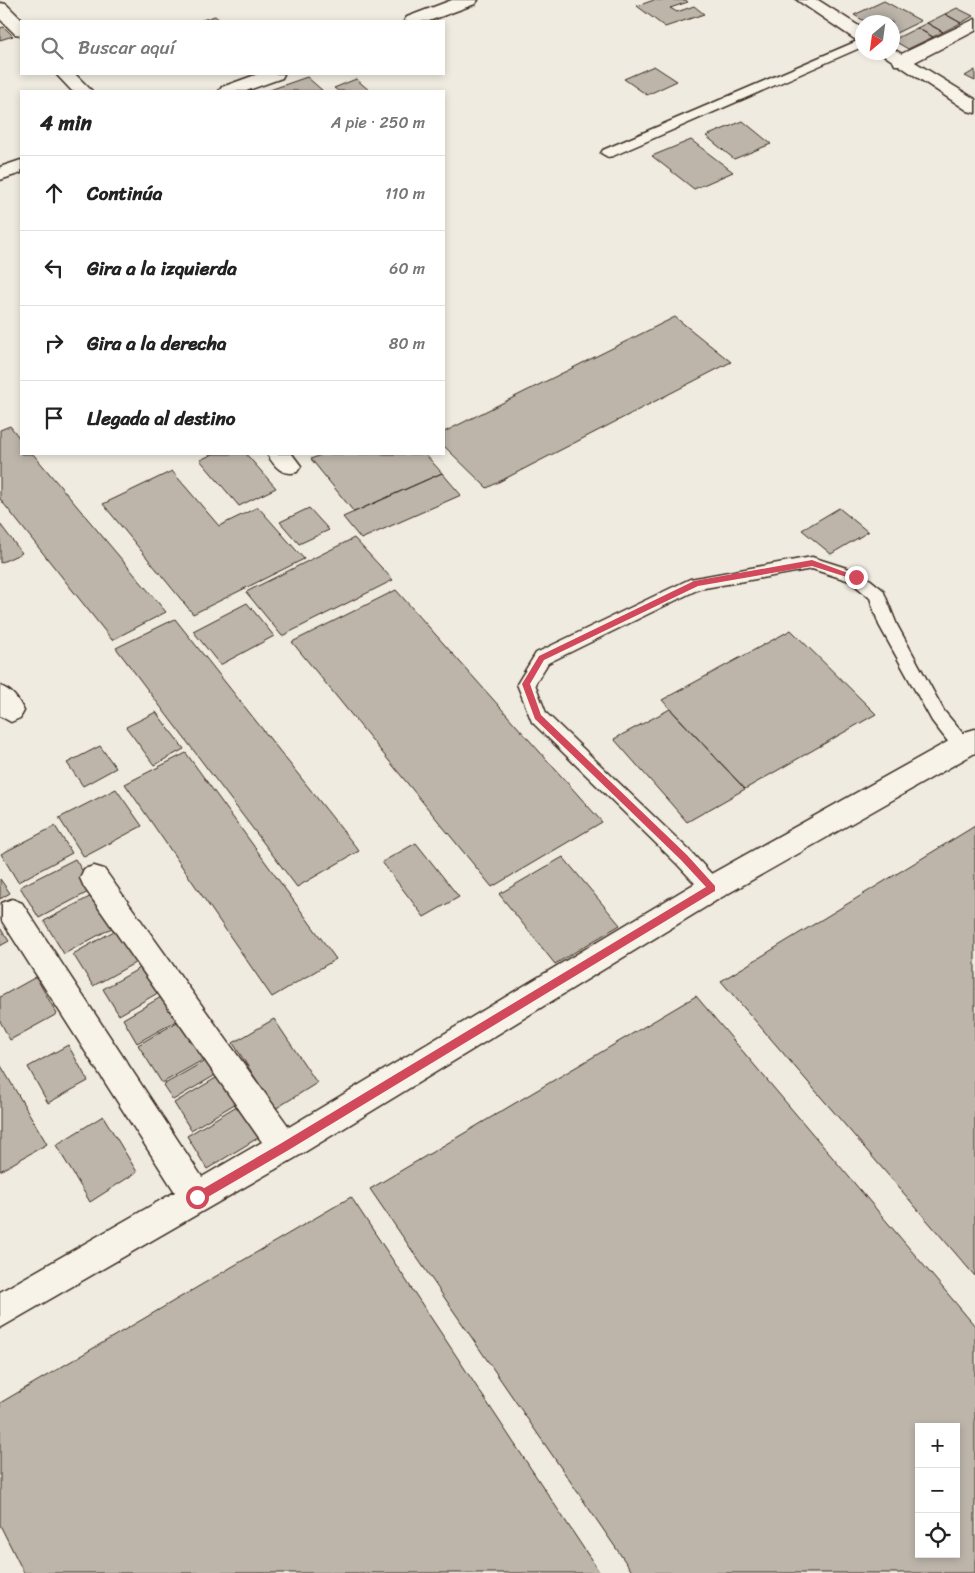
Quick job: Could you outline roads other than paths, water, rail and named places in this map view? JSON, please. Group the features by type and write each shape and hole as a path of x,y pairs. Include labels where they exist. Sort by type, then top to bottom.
{"street":[{"path":"416,20 469,0"},
{"path":"806,0 855,32"},
{"path":"0,8 20,29"},
{"path":"900,55 975,24"},
{"path":"900,60 975,107"},
{"path":"66,75 81,90"},
{"path":"232,90 272,75"},
{"path":"0,174 20,166"},
{"path":"0,1311 284,1148 712,888 969,743"},
{"path":"94,878 284,1148"},
{"path":"12,912 197,1197"}],"lane":[{"path":"608,153 855,46"},
{"path":"712,888 684,858 538,716 526,684 542,658 696,583 812,563 856,577 877,595 888,625 938,716 969,743"}]}
